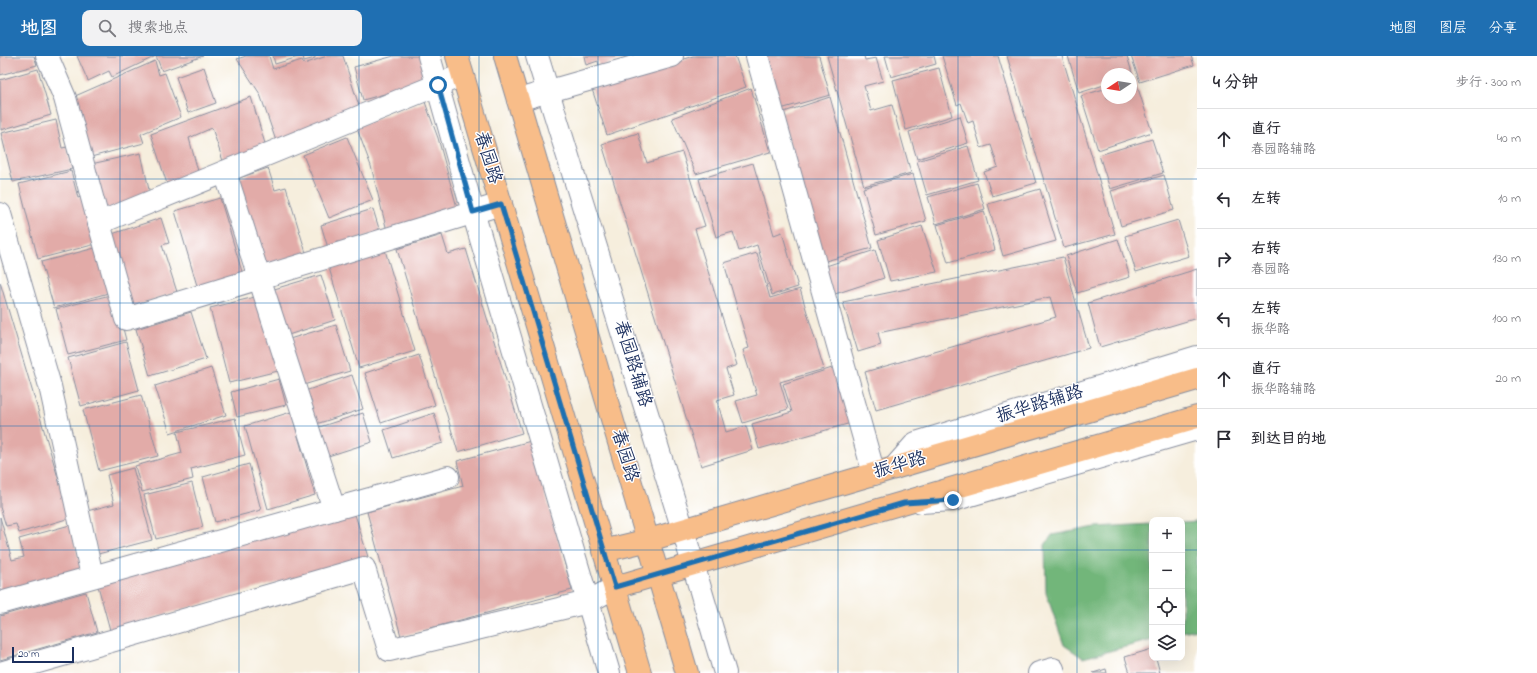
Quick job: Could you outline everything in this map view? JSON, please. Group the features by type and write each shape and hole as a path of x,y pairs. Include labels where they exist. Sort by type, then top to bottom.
{"main road":[{"name":"春园路","path":"505,56 687,673"},
{"name":"春园路","path":"460,65 640,673"},
{"name":"振华路","path":"604,551 649,540 1197,379"},
{"name":"振华路","path":"615,587 1197,417"}],"street":[{"path":"47,56 65,98 126,319 501,204"},
{"path":"430,56 473,212 609,673"},
{"name":"春园路辅路","path":"537,56 683,530 725,673"},
{"path":"518,100 672,56"},
{"path":"757,56 884,471"},
{"path":"99,223 438,85 460,65"},
{"path":"225,172 334,509"},
{"path":"0,214 50,386 92,576"},
{"name":"振华路辅路","path":"884,471 916,443 1197,357"},
{"path":"904,503 953,500 1197,429"},
{"path":"544,450 568,431"},
{"path":"0,603 92,576 448,478"},
{"path":"0,673 364,568 389,650 588,602 615,587"},
{"path":"1039,673 1053,669 1054,673"}],"green space":[{"path":"1197,521 1197,629 1185,631 1185,553 1185,522"},
{"path":"1149,524 1149,641 1083,658 1064,645 1046,593 1045,545 1052,535 1096,527"}],"building":[{"path":"0,56 34,56 37,65 0,75"},
{"path":"77,56 156,56 112,77 109,71 88,81"},
{"path":"156,56 203,56 162,71"},
{"path":"246,56 269,56 273,69 302,60 304,64 327,56 343,56 360,109 276,141 260,94 237,59"},
{"path":"273,56 302,56 275,64"},
{"path":"303,56 315,56 315,58 304,61"},
{"path":"394,56 420,56 427,82 363,100 354,67"},
{"path":"584,56 630,56 599,67 598,61 586,65"},
{"path":"693,56 735,56 746,87 607,135 592,89"},
{"path":"762,56 819,56 830,95 777,110"},
{"path":"827,56 864,56 865,60 876,58 883,81 864,86 871,111 892,105 911,173 864,186"},
{"path":"885,56 934,56 936,64 891,77"},
{"path":"942,56 998,56 1036,183 992,196 984,172 998,167 991,145 981,148 973,121 968,123 961,103 957,105"},
{"path":"1007,56 1062,56 1115,234 1064,248"},
{"path":"1068,56 1127,56 1131,68 1101,68 1101,86 1079,93"},
{"path":"1131,56 1191,56 1194,65 1140,82 1137,68 1135,68"},
{"path":"155,61 159,75 165,73 181,117 141,134 144,143 91,157 73,97"},
{"path":"204,67 216,103 188,113 176,77"},
{"path":"939,68 952,116 906,130 893,80"},
{"path":"38,69 51,115 1,130 0,80"},
{"path":"1137,85 1152,132 1098,150 1081,96 1101,90 1101,104 1137,104"},
{"path":"751,88 770,152 696,174 672,118"},
{"path":"251,97 266,147 224,164 212,128 189,138 199,175 168,187 151,134"},
{"path":"830,97 872,248 822,262 781,113"},
{"path":"425,102 438,138 458,211 387,231 371,166 356,126"},
{"path":"960,116 968,143 917,159 909,132"},
{"path":"56,120 62,148 67,147 72,169 13,182 1,133"},
{"path":"638,133 647,163 682,152 705,226 695,229 737,365 726,369 734,395 717,400 726,432 746,426 753,450 701,466 602,144"},
{"path":"347,137 373,200 329,218 303,155"},
{"path":"1152,139 1163,173 1110,189 1099,155"},
{"path":"968,146 978,180 927,195 917,161"},
{"path":"141,153 151,199 101,210 91,164"},
{"path":"753,163 774,235 782,232 798,287 772,295 757,245 739,251 733,232 716,237 699,179"},
{"path":"268,168 275,190 286,187 306,253 264,266 236,179"},
{"path":"71,171 78,198 87,195 100,243 38,259 19,184"},
{"path":"913,174 926,221 876,235 863,188"},
{"path":"1164,175 1174,210 1121,226 1111,191"},
{"path":"977,183 985,209 936,224 928,197"},
{"path":"1040,189 1056,241 1003,256 988,204"},
{"path":"220,198 243,275 198,289 175,211"},
{"path":"373,209 380,232 328,248 321,225"},
{"path":"984,211 995,250 948,263 937,225"},
{"path":"161,218 169,243 162,245 177,292 132,307 109,235"},
{"path":"1178,220 1189,256 1136,272 1125,236"},
{"path":"922,226 937,272 890,281 878,240"},
{"path":"442,235 448,254 466,249 522,433 458,452 397,249"},
{"path":"1118,239 1130,277 1077,293 1066,256"},
{"path":"99,247 112,292 54,308 41,262"},
{"path":"385,250 415,351 359,368 329,268"},
{"path":"875,250 884,278 832,295 823,267"},
{"path":"757,253 770,298 800,289 824,369 780,382 788,409 743,423 736,401 757,395 743,350 749,348 724,263"},
{"path":"1063,257 1089,348 876,410 865,372 1056,317 1050,297 878,333 881,345 858,352 843,302"},
{"path":"1197,269 1197,318 1100,347 1088,303"},
{"path":"321,275 335,320 285,336 271,290"},
{"path":"0,282 70,518 19,533 16,524 6,526 0,507"},
{"path":"114,294 126,340 68,355 56,309"},
{"path":"259,296 278,371 229,383 210,308"},
{"path":"191,312 206,359 150,376 136,329"},
{"path":"336,325 350,371 300,386 286,340"},
{"path":"126,342 139,390 81,406 68,358"},
{"path":"419,355 435,405 381,423 365,373"},
{"path":"835,367 851,423 759,449 752,424 792,412 783,384"},
{"path":"211,368 226,415 170,433 155,386"},
{"path":"352,375 363,409 313,425 302,392"},
{"path":"279,379 286,405 237,417 231,392"},
{"path":"141,395 158,456 99,471 83,410"},
{"path":"291,412 315,495 268,509 245,426"},
{"path":"363,413 372,442 322,458 313,429"},
{"path":"434,413 443,443 393,458 384,430"},
{"path":"235,418 245,455 191,469 193,479 142,492 135,466 182,453 177,432"},
{"path":"531,441 572,590 401,636 367,512 463,486 457,461"},
{"path":"249,464 261,510 215,522 203,477"},
{"path":"133,468 152,540 98,554 87,511 114,504 107,475"},
{"path":"192,483 203,527 156,539 144,495"},
{"path":"354,511 368,557 110,630 97,582"},
{"path":"0,517 12,560 24,557 19,539 70,525 82,571 0,593"},
{"path":"86,592 97,632 0,660 0,616"},
{"path":"1149,650 1149,661 1157,661 1160,673 1130,673 1125,657"},
{"path":"1106,669 1107,673 1093,673"}],"route":[{"path":"438,85 473,212 501,204 615,587 904,503 953,500"}]}
